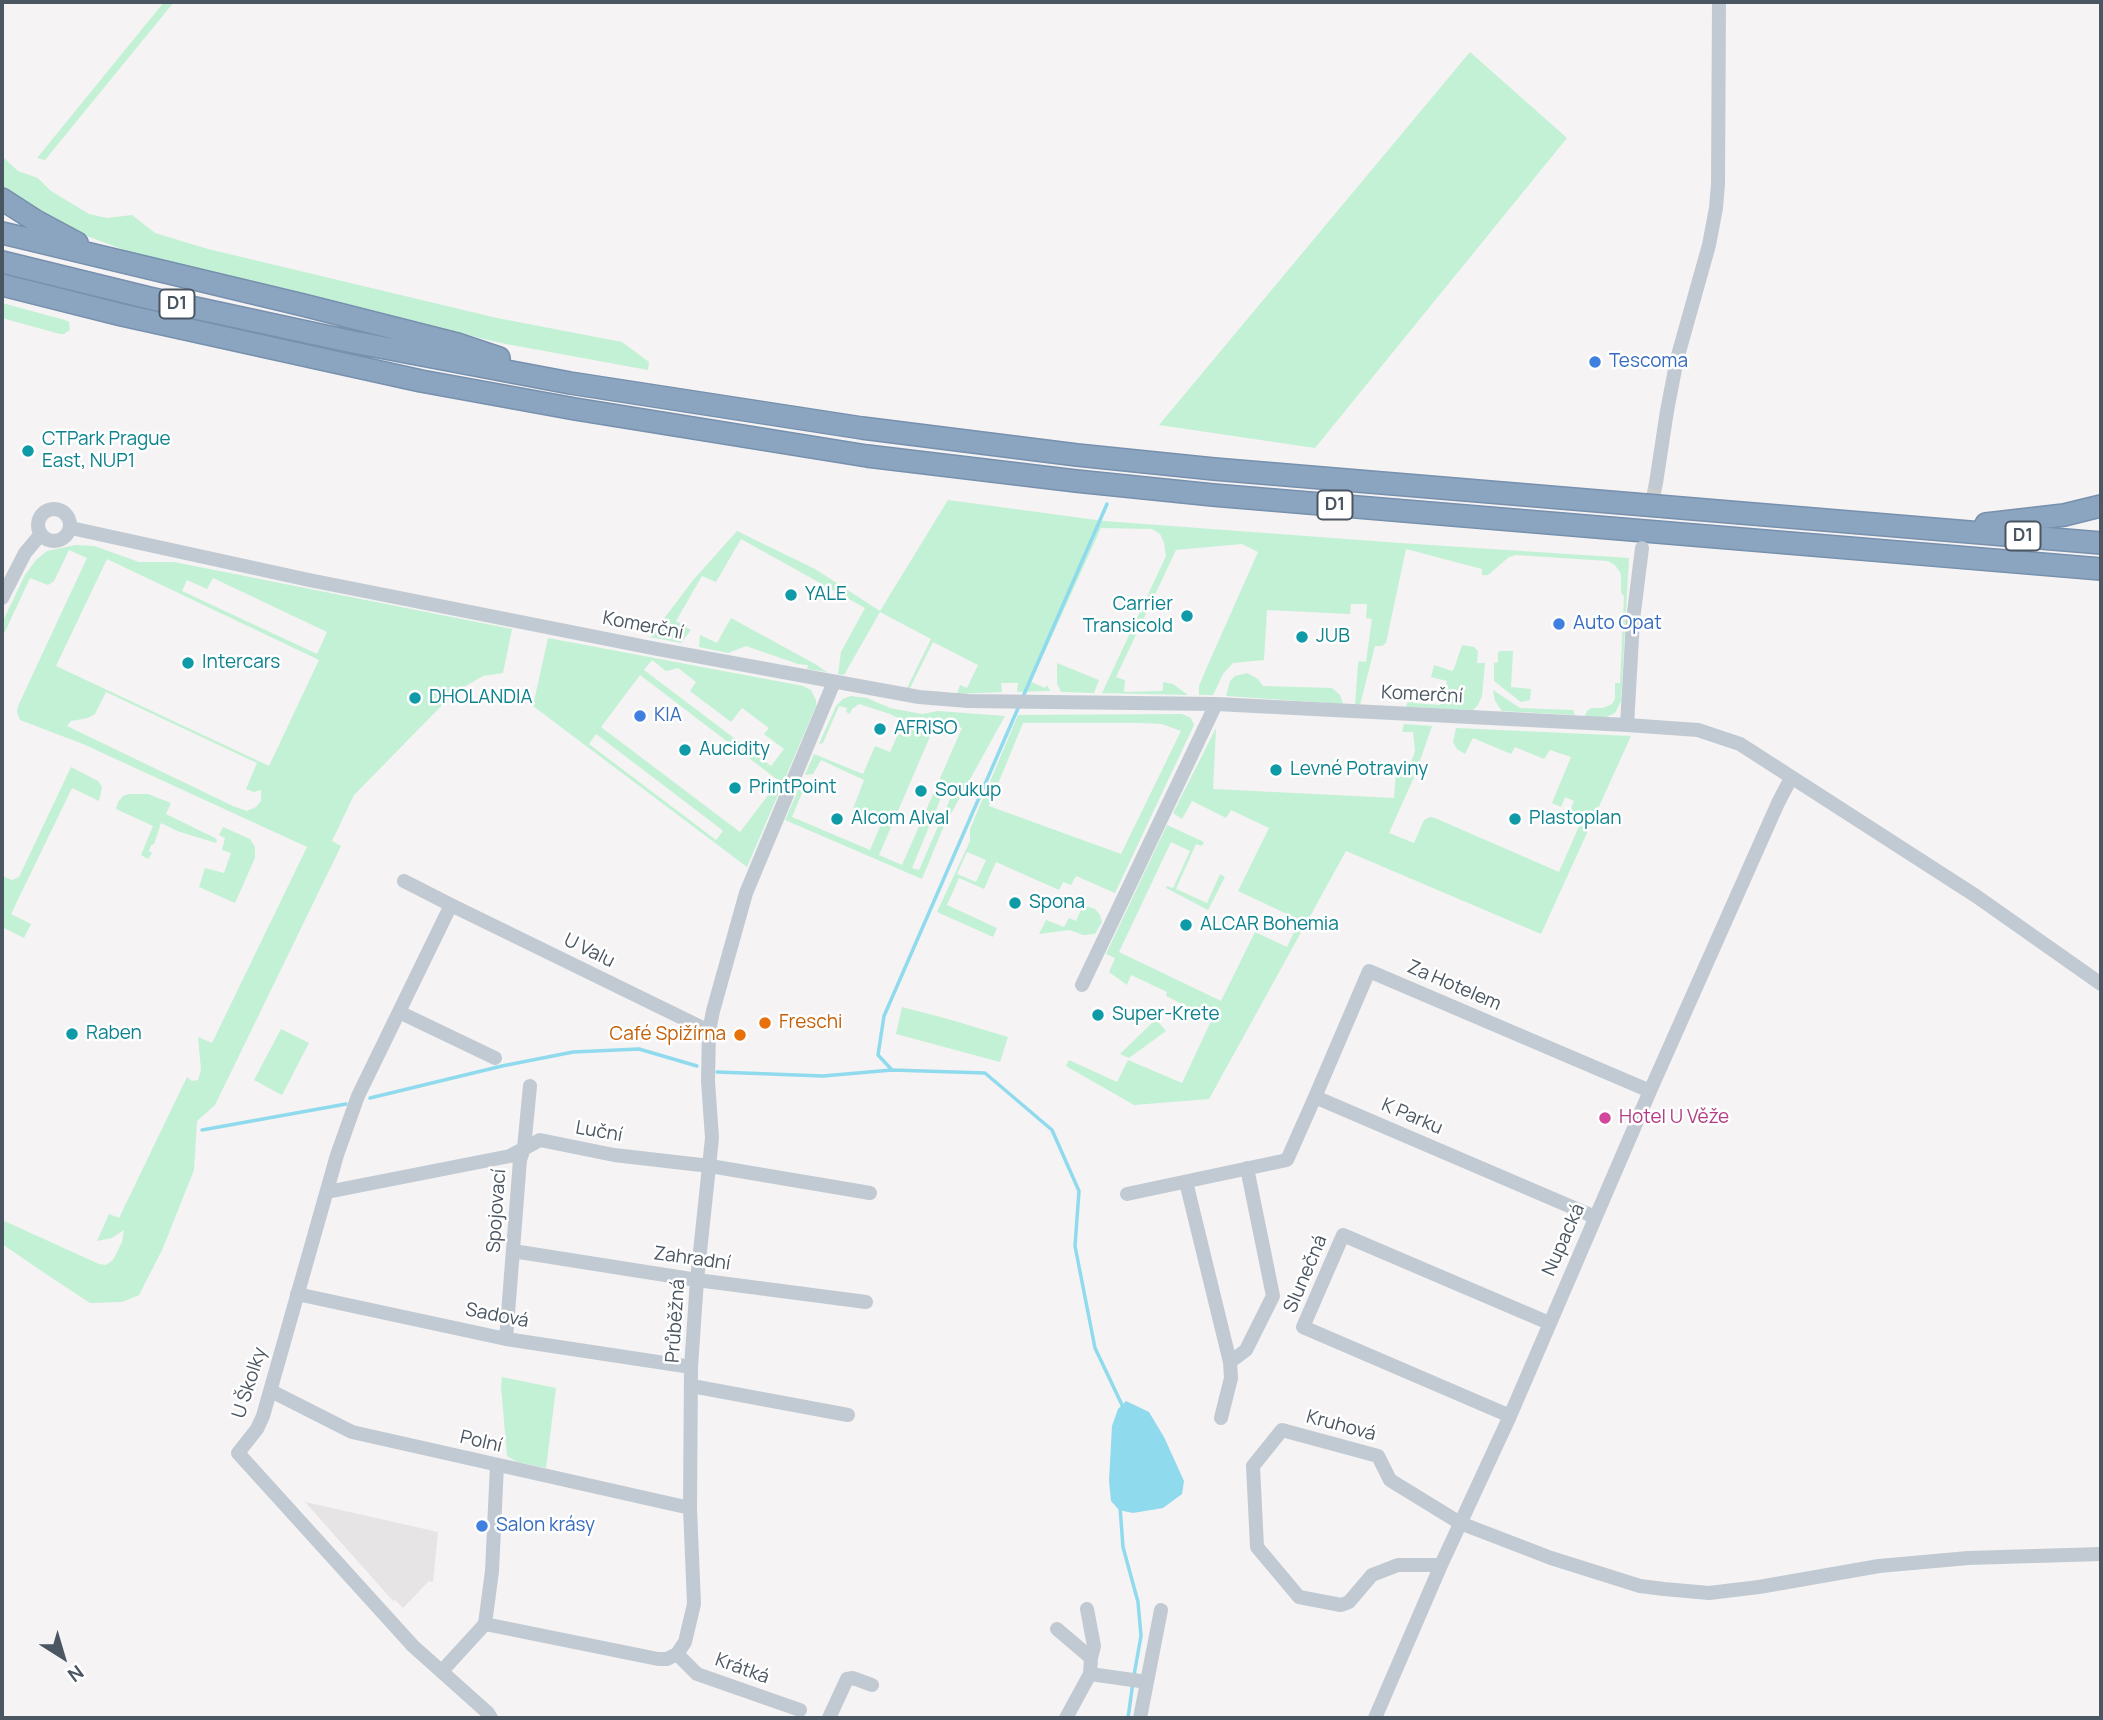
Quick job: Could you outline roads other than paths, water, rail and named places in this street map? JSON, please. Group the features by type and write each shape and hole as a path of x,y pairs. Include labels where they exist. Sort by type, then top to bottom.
{"highway":[{"path":"2,199 75,242 135,264"},
{"path":"2,233 457,344 570,383"},
{"name":"D1","path":"2,261 149,298 353,342 570,383 849,427 1077,455 1350,481 2101,543"},
{"name":"D1","path":"2,285 122,315 421,381 867,456 1213,495 2101,569"},
{"path":"1944,529 2064,515 2101,506"}],"street":[{"path":"1656,483 1677,359 1709,245 1716,208 1719,2"},
{"name":"Komerční","path":"55,508 64,511 70,519 71,528 60,540 50,540 41,534 38,524 45,511 55,508"},
{"name":"Komerční","path":"71,528 309,580 919,697 968,701 1216,704 1700,730 1740,744 1976,897 2101,984"},
{"name":"Komerční","path":"2,598 25,553 41,534"},
{"path":"1626,725 1633,620 1642,548"},
{"name":"Průběžná","path":"677,1654 685,1642 694,1604 690,1508 691,1367 712,1138 707,1060 709,1031 750,881 834,682"},
{"path":"1082,985 1216,704"},
{"name":"Nupacká","path":"1375,1718 1441,1565 1510,1416 1650,1091 1791,778"},
{"name":"U Valu","path":"404,881 709,1031"},
{"path":"451,905 398,1012 495,1058"},
{"name":"Za Hotelem","path":"1315,1097 1369,971 1650,1091"},
{"name":"U Školky","path":"398,1012 351,1115 271,1391 257,1429 238,1453 413,1646 442,1671"},
{"name":"Spojovací","path":"506,1339 520,1164 530,1086"},
{"path":"1127,1195 1287,1160 1315,1097"},
{"name":"K Parku","path":"1315,1097 1595,1217"},
{"name":"Luční","path":"327,1192 506,1157 540,1140 614,1155 710,1166 870,1194"},
{"path":"1230,1362 1246,1350 1273,1296 1247,1168"},
{"path":"1186,1182 1230,1362 1231,1378 1221,1418"},
{"name":"Slunečná","path":"1510,1416 1303,1327 1343,1235 1549,1323"},
{"name":"Zahradní","path":"513,1251 697,1280 866,1302"},
{"name":"Sadová","path":"297,1294 506,1339 691,1367"},
{"path":"692,1386 848,1415"},
{"name":"Polní","path":"271,1391 352,1432 690,1508"},
{"name":"Kruhová","path":"1441,1565 1398,1565 1372,1575 1349,1602 1341,1605 1299,1597 1256,1547 1253,1466 1282,1430 1378,1456 1390,1480 1460,1524"},
{"path":"491,1718 442,1671 485,1624 492,1571 497,1465"},
{"path":"1460,1524 1551,1558 1640,1586 1709,1593 1879,1566 1968,1558 2101,1554"},
{"path":"1066,1718 1090,1674 1094,1646 1087,1609"},
{"path":"1140,1718 1138,1681 1161,1610"},
{"path":"485,1624 658,1660 677,1654"},
{"path":"1058,1629 1091,1658"},
{"name":"Krátká","path":"677,1654 697,1674 800,1710"},
{"path":"1090,1674 1138,1681"},
{"path":"829,1718 847,1679 853,1678 872,1685"}],"water":[{"path":"1126,1401 1149,1412 1184,1481 1182,1494 1163,1508 1133,1513 1119,1510 1111,1501 1109,1481 1112,1426 1118,1409"}],"waterway":[{"path":"1022,699 1107,504"},
{"path":"1019,706 884,1016 878,1055 892,1070 985,1073 1052,1130 1079,1191 1075,1246 1095,1348 1123,1407"},
{"path":"370,1098 573,1052 639,1049 697,1066"},
{"path":"717,1072 823,1076 892,1070"},
{"path":"202,1130 346,1104"},
{"path":"1120,1507 1123,1547 1138,1602 1141,1636 1134,1675"},
{"path":"1128,1718 1133,1682"}],"tunnel":[{"path":"1645,537 1656,483"}],"place":[{"name":"Tescoma","path":"1595,362"},
{"name":"CTPark Prague East, NUP1","path":"28,451"},
{"name":"YALE","path":"791,595"},
{"name":"Carrier Transicold","path":"1187,616"},
{"name":"Auto Opat","path":"1559,624"},
{"name":"JUB","path":"1302,637"},
{"name":"Intercars","path":"188,663"},
{"name":"DHOLANDIA","path":"415,698"},
{"name":"KIA","path":"640,716"},
{"name":"AFRISO","path":"880,729"},
{"name":"Aucidity","path":"685,750"},
{"name":"Levné Potraviny","path":"1276,770"},
{"name":"PrintPoint","path":"735,788"},
{"name":"Soukup","path":"921,791"},
{"name":"Alcom Alval","path":"837,819"},
{"name":"Plastoplan","path":"1515,819"},
{"name":"Spona","path":"1015,903"},
{"name":"ALCAR Bohemia","path":"1186,925"},
{"name":"Super-Krete","path":"1098,1015"},
{"name":"Freschi","path":"765,1023"},
{"name":"Raben","path":"72,1034"},
{"name":"Café Spižírna","path":"740,1035"},
{"name":"Hotel U Věže","path":"1605,1118"},
{"name":"Salon krásy","path":"482,1526"}]}
